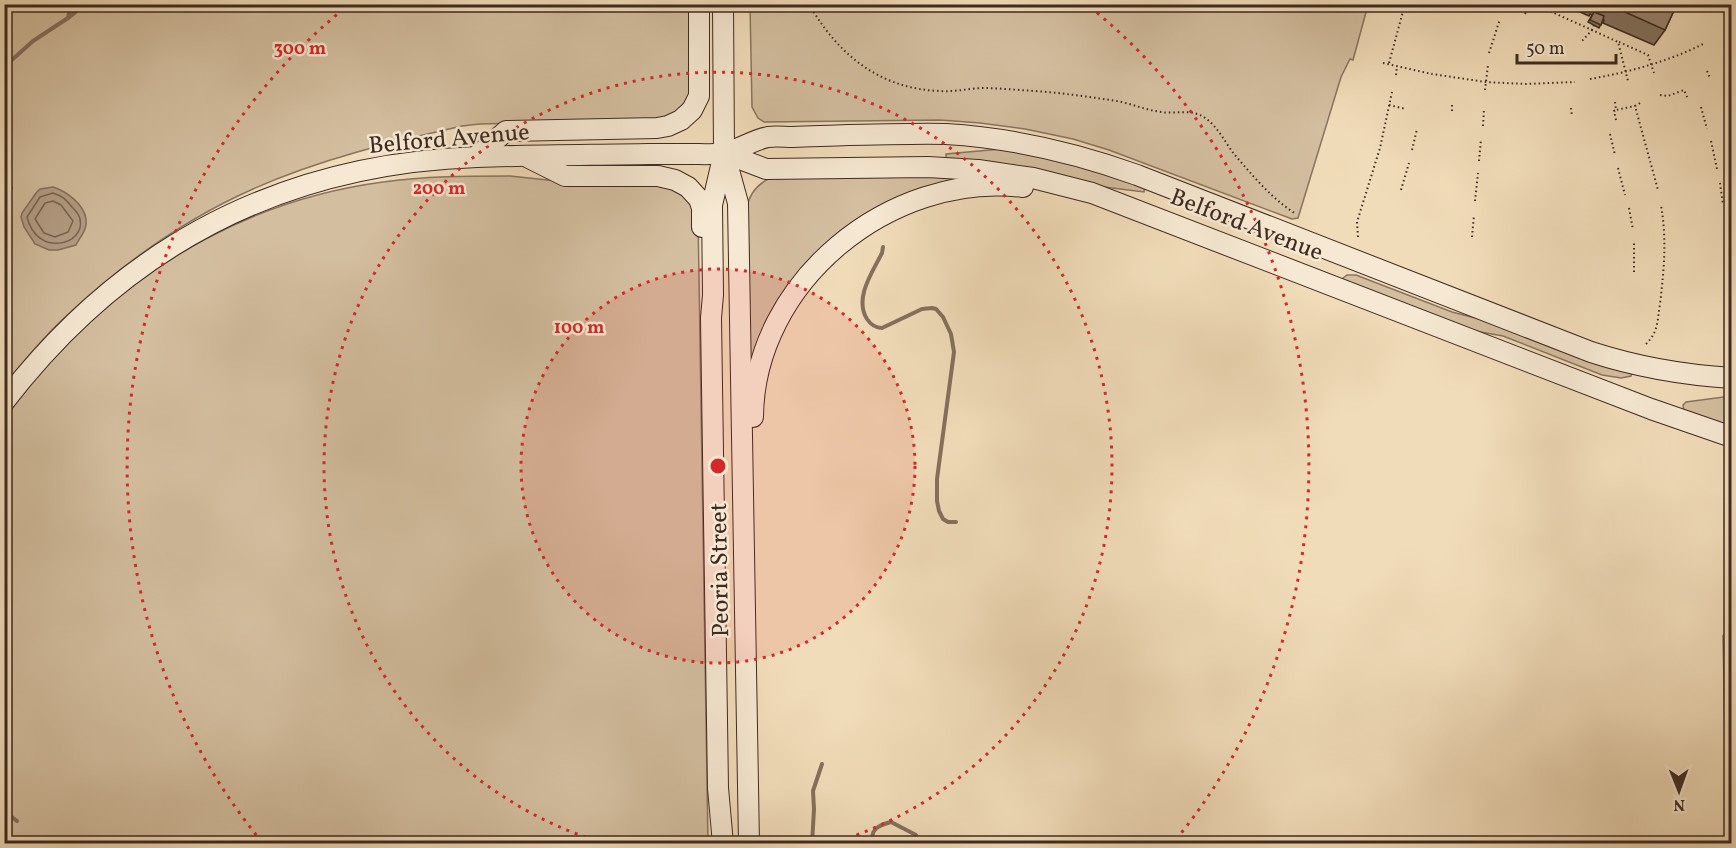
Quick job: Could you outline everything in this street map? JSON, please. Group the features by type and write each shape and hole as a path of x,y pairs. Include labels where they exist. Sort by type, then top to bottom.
{"main road":[{"path":"476,157 506,131 657,128 681,120 694,107 700,93 699,4"},
{"name":"Peoria Street","path":"723,4 724,153 712,205 711,318 718,788 723,843"},
{"name":"Belford Avenue","path":"4,402 55,342 96,303 152,259 212,223 268,196 329,178 406,163 476,157 724,153 768,137 918,134 979,137 1085,157 1137,175 1591,351 1648,368 1731,378"},
{"name":"Belford Avenue","path":"724,153 765,169 949,167 999,172 1058,184 1111,199 1640,405 1731,437"},
{"name":"Peoria Street","path":"724,153 738,203 749,843"},
{"path":"525,156 565,176 663,177 688,187 699,199 702,208 703,294 711,318"},
{"path":"744,520 753,497 754,401 760,367 778,321 794,293 814,268 834,249 869,223 894,209 920,199 969,187 1006,186 1037,189 1058,184"}],"path":[{"path":"809,4 834,41 848,55 868,69 902,85 921,90 938,91 995,88 1059,93 1116,101 1159,111 1199,114 1210,122 1263,187 1296,214"},
{"path":"1389,63 1405,4"},
{"path":"1516,10 1518,4"},
{"path":"1526,14 1532,4 1648,55 1654,74"},
{"path":"1678,4 1702,11 1719,9 1728,4"},
{"path":"1489,53 1500,19"},
{"path":"1582,41 1592,30 1594,23"},
{"path":"1618,42 1628,81"},
{"path":"1590,79 1651,65 1703,44"},
{"path":"1729,60 1731,65"},
{"path":"1383,63 1437,75 1486,82 1530,84 1575,82"},
{"path":"1485,90 1488,65"},
{"path":"1396,75 1397,66"},
{"path":"1707,71 1710,78"},
{"path":"1660,95 1668,96 1684,90 1688,99"},
{"path":"1358,237 1358,218 1374,171 1392,92"},
{"path":"1615,102 1616,120"},
{"path":"1616,110 1640,103"},
{"path":"1389,105 1406,109"},
{"path":"1452,105 1452,111"},
{"path":"1635,106 1658,190"},
{"path":"1571,108 1572,116"},
{"path":"1701,108 1707,129"},
{"path":"1482,126 1484,109"},
{"path":"1412,150 1417,129"},
{"path":"1610,134 1615,155"},
{"path":"1479,161 1481,139"},
{"path":"1711,141 1717,169"},
{"path":"1401,190 1409,163"},
{"path":"1618,168 1625,195"},
{"path":"1475,201 1478,173"},
{"path":"1720,183 1723,205"},
{"path":"1646,344 1656,330 1664,280 1665,243 1660,205"},
{"path":"1629,208 1634,230"},
{"path":"1472,237 1474,215"},
{"path":"1725,219 1727,246"},
{"path":"1634,243 1634,272"}],"shaded area":[{"path":"750,4 1368,5 1353,60 1350,59 1341,77 1298,218 1292,219 1109,150 1073,139 1025,129 940,120 764,122 758,118 752,107"},
{"path":"5,5 696,5 696,83 687,107 657,120 462,126 383,145 278,178 202,215 129,263 62,320 39,343 5,384"},
{"path":"1001,149 1040,155 1145,186 1144,192 946,160 946,154"},
{"path":"510,176 585,184 657,183 679,188 698,215 708,843 5,844 4,431 7,416 20,398 58,354 92,320 128,290 166,263 206,239 247,219 336,190 383,182 431,177"},
{"path":"963,176 964,180 860,221 753,358 750,357 747,208 752,194 762,183 770,178"},
{"path":"1347,275 1356,275 1452,312 1483,320 1632,372 1631,376 1621,378 1602,375 1503,336 1475,331 1343,280"},
{"path":"1731,396 1731,429 1684,411 1683,405 1686,402"},
{"path":"1731,622 1731,741 1725,735 1723,636"}],"water":[{"path":"53,187 69,195 78,203 85,213 86,223 85,230 76,245 58,250 49,250 35,244 24,227 21,217 40,189"}],"building":[{"path":"1615,4 1677,4 1665,30 1614,7"},
{"path":"1594,12 1604,16 1601,25 1590,20"}],"waterway":[{"path":"68,18 71,4"},
{"path":"4,67 33,41 86,4"},
{"path":"4,182 11,188"},
{"path":"883,247 863,294 862,303 869,321 875,327 882,328 922,309 932,308 943,317 951,334 954,352 937,479 937,501 943,519 956,522"},
{"path":"812,844 813,791 822,764"},
{"path":"4,811 17,821"},
{"path":"874,844 872,835 876,829 891,822 916,835"}]}
